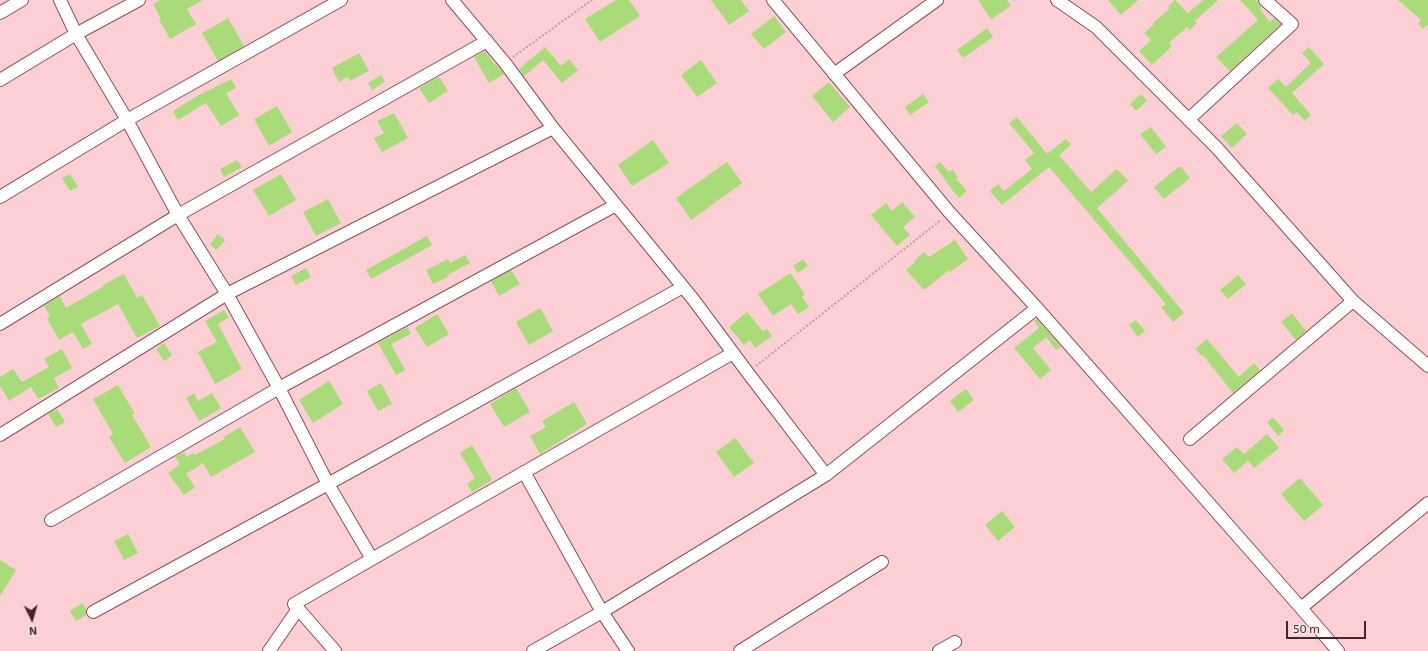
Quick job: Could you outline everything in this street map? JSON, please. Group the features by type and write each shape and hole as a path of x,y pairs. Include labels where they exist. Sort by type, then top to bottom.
{"street":[{"path":"0,14 22,0"},
{"path":"60,0 76,34 127,120 178,215 227,294 279,388 328,484 372,559"},
{"path":"0,80 76,34 140,0"},
{"path":"0,197 127,120 341,0"},
{"path":"452,0 487,40 553,128 683,287 826,474"},
{"path":"773,0 950,213 1037,308 1302,608 1338,651"},
{"path":"834,74 937,0"},
{"path":"1057,0 1096,27 1217,148 1353,301 1428,366"},
{"path":"1189,119 1292,24 1265,0"},
{"path":"0,324 178,215 487,40"},
{"path":"0,435 227,294 553,128"},
{"path":"51,520 279,388 616,205"},
{"path":"93,612 328,484 683,287"},
{"path":"1190,439 1353,301"},
{"path":"533,651 602,612 826,474 1037,308"},
{"path":"335,651 294,604 733,353"},
{"path":"524,472 602,612 628,651"},
{"path":"1302,608 1428,503"},
{"path":"747,649 882,562"},
{"path":"269,651 298,610"},
{"path":"939,651 955,642"}],"path":[{"path":"505,63 592,0"},
{"path":"748,373 950,213"}],"building":[{"path":"160,0 203,0 187,9 196,24 170,39 159,20 161,19 153,4"},
{"path":"616,0 629,0 640,16 600,42 585,19"},
{"path":"711,0 741,0 749,11 729,25"},
{"path":"978,0 1007,0 1011,6 991,19"},
{"path":"1108,0 1138,0 1121,15"},
{"path":"1175,0 1188,13 1203,0 1218,0 1195,21 1197,23 1190,30 1187,27 1169,43 1172,46 1152,65 1139,51 1151,40 1144,33 1170,8 1168,6"},
{"path":"1240,0 1256,0 1262,8 1260,9 1270,22 1274,18 1281,24 1230,71 1216,57 1258,20"},
{"path":"1398,0 1428,0 1428,26 1427,25 1423,29 1418,24 1421,20"},
{"path":"774,16 786,32 764,49 751,34"},
{"path":"228,18 244,46 218,61 202,33"},
{"path":"987,28 993,37 963,58 957,50"},
{"path":"545,47 561,66 569,59 578,70 562,83 543,60 524,76 519,69"},
{"path":"1309,47 1324,64 1292,93 1311,115 1305,121 1297,112 1293,115 1268,88 1278,79 1286,87 1311,63 1302,53"},
{"path":"485,51 504,74 489,83 474,57"},
{"path":"359,53 369,71 350,81 348,77 339,82 332,68"},
{"path":"701,60 717,83 697,97 681,75"},
{"path":"381,75 385,82 372,90 368,83"},
{"path":"439,77 448,91 429,103 419,88"},
{"path":"231,79 236,88 226,93 239,115 221,126 206,103 178,120 173,111 197,96"},
{"path":"829,82 850,107 833,122 812,96"},
{"path":"923,94 929,102 910,115 905,107"},
{"path":"1141,94 1147,101 1136,111 1130,104"},
{"path":"277,106 292,132 269,146 254,119"},
{"path":"394,113 408,138 382,152 374,138 384,133 377,121"},
{"path":"1017,117 1047,154 1066,139 1071,145 1059,155 1091,192 1117,169 1128,181 1097,208 1184,313 1173,322 1161,307 1166,304 1049,167 1002,205 990,191 998,184 1004,191 1032,169 1025,160 1034,153 1009,123"},
{"path":"1237,123 1247,134 1232,148 1221,136"},
{"path":"1151,127 1166,147 1156,154 1140,134"},
{"path":"653,140 669,163 632,186 618,165"},
{"path":"237,160 242,167 224,177 220,169"},
{"path":"727,162 742,183 691,220 676,198"},
{"path":"940,162 949,172 953,169 958,177 956,179 967,191 959,198 935,166"},
{"path":"1180,166 1190,178 1164,199 1154,187"},
{"path":"70,174 78,187 70,191 62,178"},
{"path":"281,174 296,200 269,216 253,190"},
{"path":"328,199 341,223 316,236 303,212"},
{"path":"902,202 915,217 903,227 910,235 897,246 871,215 886,203 892,211"},
{"path":"218,234 225,240 216,250 210,244"},
{"path":"427,236 432,245 371,279 366,270"},
{"path":"955,240 968,259 950,272 949,270 924,290 906,270 924,252 929,257"},
{"path":"465,255 470,263 447,275 448,277 433,284 426,270 448,259 450,263"},
{"path":"803,259 808,266 798,273 793,266"},
{"path":"306,268 311,277 296,285 291,276"},
{"path":"511,270 520,284 499,296 491,281"},
{"path":"790,273 805,294 802,297 809,307 798,314 791,304 773,316 758,294"},
{"path":"124,274 137,298 142,295 160,326 137,338 118,304 81,324 92,344 83,349 73,332 59,340 47,318 50,316 44,306 60,296 66,308"},
{"path":"1238,275 1246,284 1228,299 1220,290"},
{"path":"540,308 553,331 529,345 516,322"},
{"path":"224,310 229,317 218,324 242,369 215,384 198,352 217,342 205,321"},
{"path":"747,312 763,331 767,329 772,336 755,348 750,340 744,345 729,327"},
{"path":"1292,313 1306,331 1296,340 1281,322"},
{"path":"437,314 449,334 427,347 415,328"},
{"path":"1037,319 1061,347 1056,350 1046,337 1033,348 1051,370 1040,379 1014,348 1039,328 1034,321"},
{"path":"1136,320 1145,331 1138,337 1129,325"},
{"path":"408,327 411,334 391,344 405,370 396,375 378,343"},
{"path":"1207,339 1239,377 1254,363 1260,370 1233,393 1203,355 1202,356 1195,349"},
{"path":"164,343 172,355 164,361 156,349"},
{"path":"62,349 72,368 54,378 59,388 38,399 31,387 9,401 0,386 0,377 13,369 22,382 49,367 44,359"},
{"path":"329,381 343,404 313,423 299,400"},
{"path":"381,383 392,404 378,411 367,391"},
{"path":"118,385 135,414 132,415 151,447 125,463 109,437 113,434 93,399"},
{"path":"516,388 530,412 504,427 490,404"},
{"path":"966,389 974,400 958,412 950,401"},
{"path":"194,393 198,401 212,393 221,408 199,421 186,398"},
{"path":"574,402 587,424 540,454 530,436 546,427 542,421"},
{"path":"57,409 65,422 56,427 48,414"},
{"path":"1273,417 1284,430 1278,436 1267,422"},
{"path":"240,427 255,452 211,477 203,463 186,474 195,487 184,495 168,473 180,464 175,457 184,452 187,457 193,453 195,455 225,439 224,437"},
{"path":"1267,434 1279,448 1254,468 1248,461 1234,473 1222,459 1237,447 1244,454"},
{"path":"735,438 754,463 734,477 716,452"},
{"path":"472,445 492,480 472,492 467,484 475,478 460,453"},
{"path":"1300,478 1323,505 1304,521 1281,494"},
{"path":"1002,511 1015,527 998,541 985,525"},
{"path":"128,534 138,553 124,560 114,541"},
{"path":"0,560 16,570 0,596"},
{"path":"83,603 86,609 86,615 76,621 70,611"}]}
